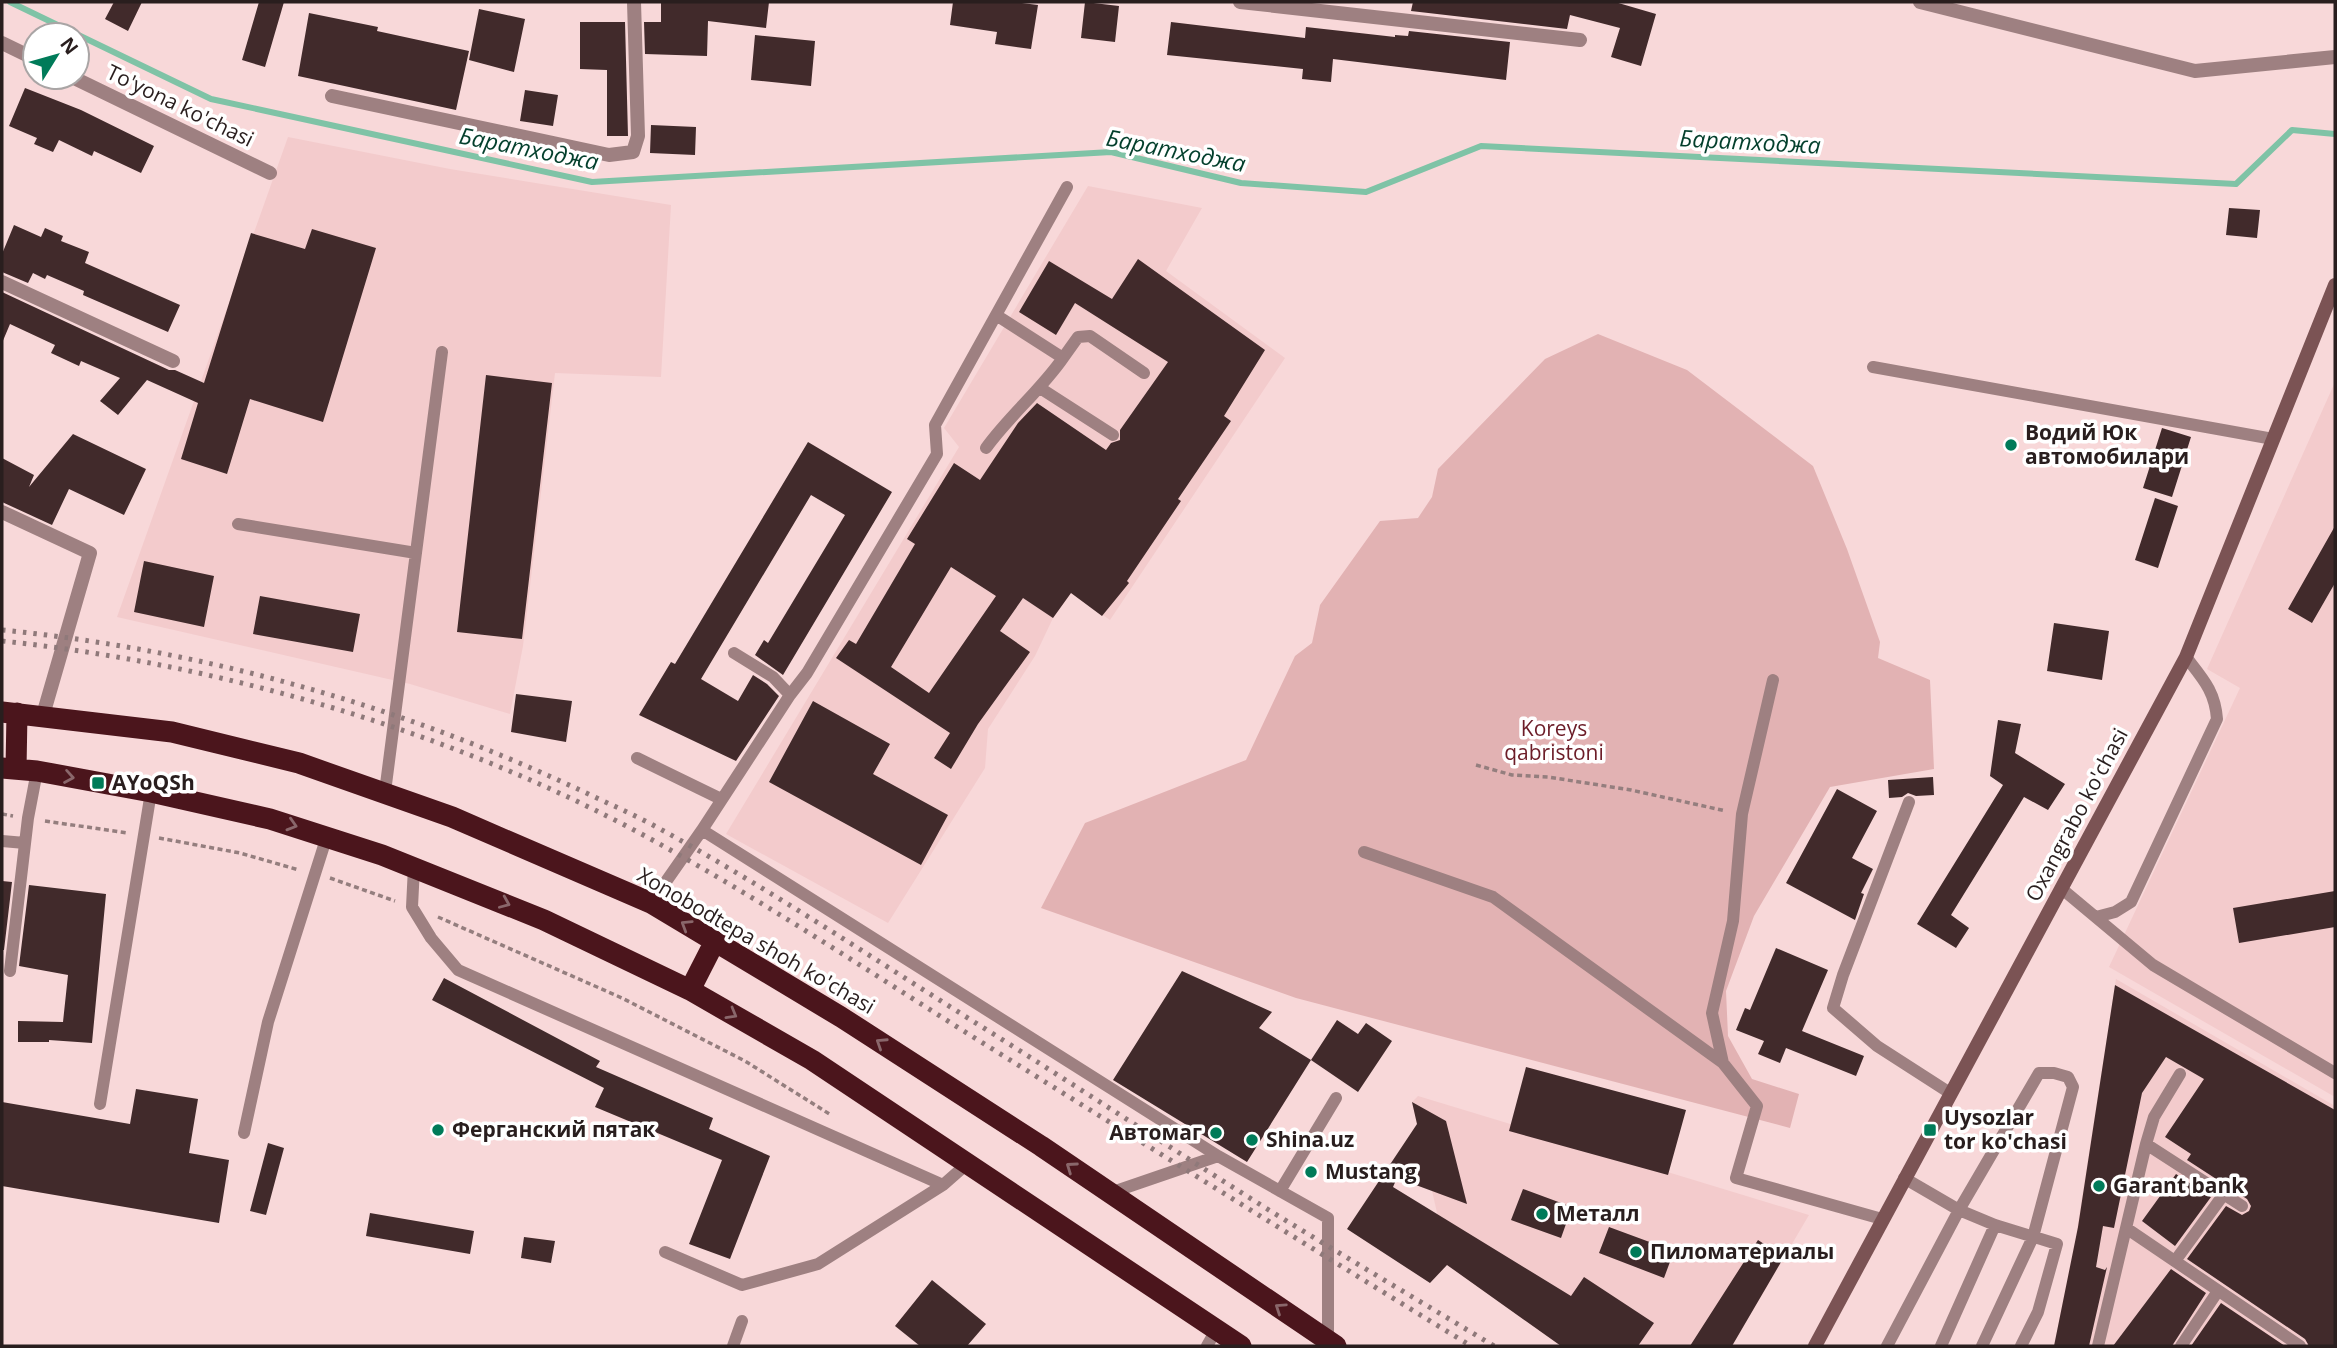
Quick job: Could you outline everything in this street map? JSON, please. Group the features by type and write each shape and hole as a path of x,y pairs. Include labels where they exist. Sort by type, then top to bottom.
{"highway":[{"name":"Xonobodtepa shoh ko'chasi","path":"9,712 151,729 214,741 299,763 452,817 651,903 841,1017 1041,1146 1332,1344"},
{"path":"9,712 18,769 151,792 270,819 327,836 414,867 544,920 690,990 812,1060 968,1163 1212,1338 1241,1346"},
{"path":"690,990 714,943"}],"main road":[{"name":"Oxangrabo ko'chasi","path":"1815,1346 2186,657 2334,292"}],"street":[{"path":"332,96 610,155 633,152 638,136 635,2"},
{"path":"1240,2 1580,40"},
{"path":"1920,2 2195,71 2335,57"},
{"path":"2,43 21,52"},
{"name":"To'yona ko'chasi","path":"91,86 270,173"},
{"path":"2,282 173,360"},
{"path":"2,512 90,553 43,715"}],"lane":[{"path":"651,903 814,662 937,454 935,425 1068,187"},
{"path":"996,315 1063,358"},
{"path":"986,448 1003,425 1040,388 1077,337 1090,336 1144,373"},
{"path":"385,792 442,352"},
{"path":"1873,367 2273,439"},
{"path":"1040,388 1113,435"},
{"path":"239,524 416,553"},
{"path":"734,653 774,677 790,695"},
{"path":"2096,917 2115,912 2131,902 2217,719 2216,703 2210,689 2186,657"},
{"path":"1723,1063 1713,1013 1733,921 1742,814 1773,680"},
{"path":"637,758 721,799"},
{"path":"10,971 27,818 18,769"},
{"path":"100,1104 151,792"},
{"path":"1909,802 1833,1008 1877,1046 1950,1093"},
{"path":"702,830 1218,1156 1328,1218 1332,1344"},
{"path":"244,1133 268,1022 327,836"},
{"path":"2,841 25,843"},
{"path":"1364,852 1493,897 1723,1063 1757,1106 1736,1178 1882,1219"},
{"path":"414,867 412,907 431,938 458,970 943,1185"},
{"path":"2062,889 2153,965 2335,1073"},
{"path":"1886,1346 1959,1210 2039,1073 2068,1077 2073,1087 2033,1237 1982,1346"},
{"path":"2098,1346 2154,1117 2180,1074"},
{"path":"1280,1191 1336,1098"},
{"path":"2146,1144 2242,1206"},
{"path":"1109,1193 1218,1156"},
{"path":"665,1252 742,1285 818,1264 943,1185 968,1163"},
{"path":"1904,1178 1959,1210 2057,1244 2038,1312 2021,1346"},
{"path":"2175,1261 2224,1194"},
{"path":"1941,1346 1996,1225"},
{"path":"2126,1228 2300,1346"},
{"path":"2181,1346 2218,1291"},
{"path":"733,1346 742,1321"}],"path":[{"path":"1476,765 1512,775 1548,777 1631,790 1742,814"},
{"path":"2,814 240,853 314,874 460,924 622,998 745,1061 838,1119"}],"shaded area":[{"path":"288,137 450,169 671,205 661,377 555,373 523,646 510,714 410,684 117,617"},
{"path":"1088,186 1202,208 1166,271 1285,358 1110,620 1071,593 1053,618 1035,656 988,729 985,768 888,923 726,834 959,447 944,428"},
{"path":"2335,382 2335,1097 2109,967 2240,688 2207,669"},
{"path":"2116,979 2335,1106 2335,1346 2054,1346 2076,1236"},
{"path":"1418,1096 1809,1215 1732,1346 1561,1346 1449,1266 1412,1102"}],"green space":[{"name":"Koreys qabristoni","path":"1598,334 1687,370 1813,466 1847,549 1880,642 1878,658 1930,680 1934,769 1830,787 1754,916 1726,991 1728,1036 1752,1079 1799,1094 1790,1128 1296,998 1041,908 1085,823 1246,760 1295,656 1312,643 1320,605 1380,521 1418,518 1432,497 1438,469 1545,359"}],"building":[{"path":"114,2 142,2 128,31 105,19"},
{"path":"259,2 284,2 265,67 242,60"},
{"path":"661,2 769,2 766,28 708,21 707,56 645,54 644,22 661,22"},
{"path":"953,2 1013,2 1038,5 1031,49 995,44 997,32 950,25"},
{"path":"1085,2 1119,6 1115,42 1081,38"},
{"path":"1413,2 1615,2 1656,14 1641,66 1611,57 1620,28 1570,15 1567,29 1411,11"},
{"path":"479,9 525,19 514,72 469,60"},
{"path":"309,13 378,27 377,31 469,51 456,110 298,76"},
{"path":"580,22 625,22 628,136 607,136 607,70 580,69"},
{"path":"1171,22 1305,38 1306,27 1395,37 1408,36 1409,31 1510,42 1506,80 1333,59 1331,82 1302,79 1303,69 1167,55"},
{"path":"755,35 815,41 811,86 751,80"},
{"path":"525,90 558,95 553,126 520,121"},
{"path":"24,91 33,91 81,110 154,146 141,173 94,151 92,156 59,140 53,152 34,144 37,138 9,126"},
{"path":"651,125 696,127 695,155 650,153"},
{"path":"2229,208 2260,210 2257,238 2226,235"},
{"path":"14,225 41,237 45,228 63,236 61,241 89,252 85,263 180,305 168,332 83,295 84,291 47,275 45,279 33,273 28,283 2,272 2,254"},
{"path":"312,229 376,248 323,422 250,399 227,474 181,459 198,403 147,380 118,415 100,401 120,378 81,361 79,366 51,353 55,345 10,324 2,343 2,292 169,370 204,383 251,233 305,249"},
{"path":"1138,259 1265,350 1224,416 1231,421 1178,499 1181,501 1127,581 1129,583 1102,616 1071,593 1053,618 1023,598 1000,631 1030,652 978,724 951,769 934,758 950,733 836,658 849,640 856,644 915,544 907,539 954,463 980,480 1018,423 1037,403 1106,450 1111,443 1120,440 1120,430 1168,362 1075,303 1056,335 1019,312 1049,261 1112,299","holes":["951,567 996,596 929,693 891,667"]},
{"path":"486,375 552,383 522,639 457,632"},
{"path":"2162,428 2191,437 2172,497 2143,488"},
{"path":"73,434 146,469 124,515 69,489 52,525 2,502 2,458 34,475 29,487"},
{"path":"808,442 892,492 783,675 755,655 764,640 768,643 845,515 811,495 701,679 738,701 753,675 779,696 736,761 639,715 671,662 675,664"},
{"path":"2155,498 2178,506 2158,568 2135,560"},
{"path":"2335,526 2335,583 2312,623 2288,609"},
{"path":"144,561 214,576 204,627 134,612"},
{"path":"260,596 360,614 353,652 253,634"},
{"path":"2054,623 2109,631 2102,680 2047,671"},
{"path":"516,694 572,701 566,742 511,732"},
{"path":"813,701 890,744 873,774 948,815 921,865 769,782"},
{"path":"1998,720 2021,724 2015,753 2065,784 2048,810 2024,797 1951,915 1969,928 1956,948 1917,924 2003,785 1990,776"},
{"path":"1933,777 1934,795 1916,796 1908,793 1902,797 1889,798 1888,780"},
{"path":"1837,789 1877,811 1852,858 1873,869 1861,893 1864,894 1855,920 1786,883"},
{"path":"2,881 12,882 4,950 2,950"},
{"path":"29,885 106,894 92,1043 49,1040 18,1042 18,1021 63,1022 68,975 19,966"},
{"path":"2335,891 2335,927 2239,943 2233,908"},
{"path":"1776,948 1828,970 1802,1031 1864,1056 1856,1076 1786,1048 1780,1063 1758,1054 1764,1041 1736,1030 1745,1008 1750,1010"},
{"path":"1182,971 1272,1012 1259,1028 1311,1060 1247,1162 1113,1080"},
{"path":"444,978 600,1061 596,1067 713,1118 709,1129 770,1156 730,1259 689,1244 722,1160 595,1107 604,1088 432,1000"},
{"path":"2115,985 2335,1110 2335,1346 2309,1346 2305,1339 2187,1259 2226,1206 2242,1215 2249,1211 2251,1206 2247,1199 2187,1160 2191,1154 2165,1137 2204,1079 2166,1057 2142,1093 2114,1228 2103,1226 2096,1267 2105,1270 2107,1267 2089,1346 2054,1346 2078,1227"},
{"path":"1337,1020 1358,1034 1366,1023 1392,1041 1358,1092 1311,1060"},
{"path":"1526,1067 1686,1110 1668,1175 1509,1131"},
{"path":"136,1089 198,1099 189,1153 229,1160 219,1223 2,1186 2,1102 130,1124"},
{"path":"1412,1102 1446,1121 1467,1204 1397,1178 1393,1187 1571,1296 1584,1277 1654,1323 1638,1346 1561,1346 1447,1265 1430,1283 1347,1229 1417,1124"},
{"path":"268,1143 284,1148 266,1215 250,1211"},
{"path":"2176,1174 2211,1197 2175,1246 2142,1221"},
{"name":"Металл","path":"1523,1189 1572,1207 1561,1238 1511,1220"},
{"path":"370,1213 474,1231 470,1254 366,1236"},
{"name":"Пиломатериалы","path":"1609,1227 1674,1251 1664,1278 1599,1253"},
{"path":"524,1237 555,1241 551,1263 521,1258"},
{"path":"1758,1240 1784,1257 1732,1346 1690,1346"},
{"path":"2171,1269 2206,1293 2172,1346 2113,1346"},
{"path":"932,1280 986,1324 967,1346 920,1346 895,1326"},
{"path":"2221,1303 2285,1346 2191,1346"}],"waterway":[{"name":"Баратходжа","path":"10,2 211,99 592,182 1111,152 1241,183 1366,192 1481,146 2236,184 2292,130 2335,134"}],"railway":[{"path":"2,630 152,652 299,686 442,732 513,760 625,811 782,900 1264,1207 1494,1346"},
{"path":"2,641 85,652 251,685 416,735 496,765 573,799 691,861 776,912 1471,1346"}],"place":[{"name":"Водий Юк автомобилари","path":"2011,445"},
{"name":"AYoQSh","path":"98,783"},
{"name":"Ферганский пятак","path":"438,1130"},
{"name":"Uysozlar tor ko'chasi","path":"1930,1130"},
{"name":"Автомаг","path":"1216,1133"},
{"name":"Shina.uz","path":"1252,1140"},
{"name":"Mustang","path":"1311,1172"},
{"name":"Garant bank","path":"2099,1186"},
{"name":"Металл","path":"1542,1214"},
{"name":"Пиломатериалы","path":"1636,1252"}]}
